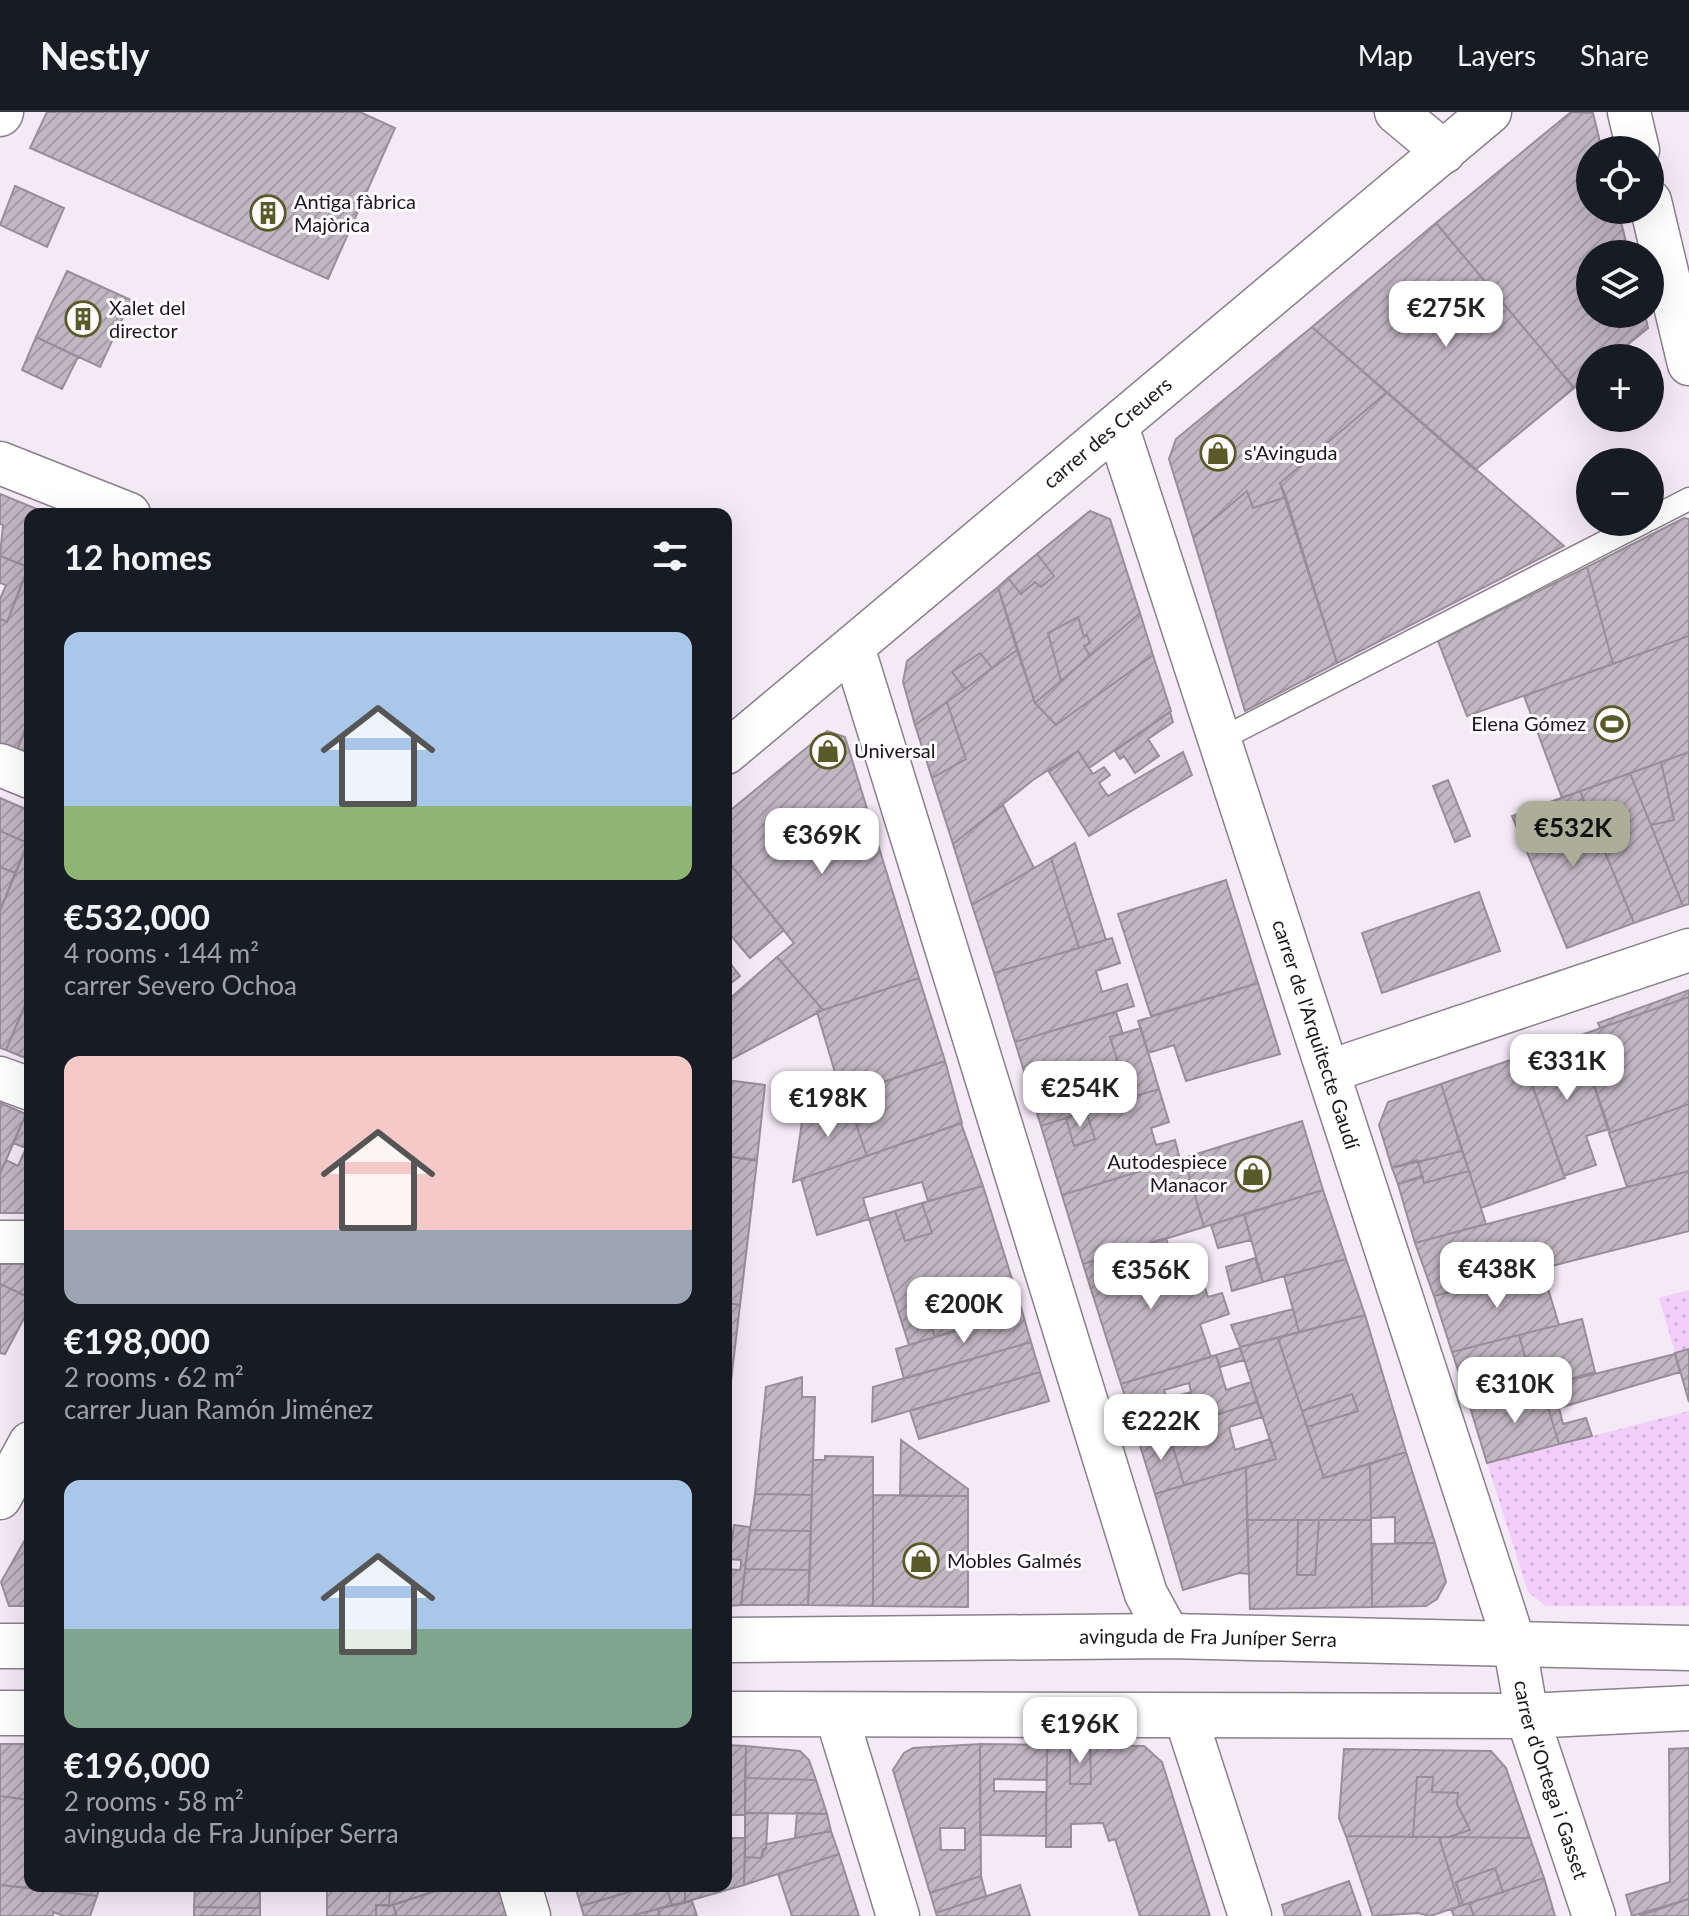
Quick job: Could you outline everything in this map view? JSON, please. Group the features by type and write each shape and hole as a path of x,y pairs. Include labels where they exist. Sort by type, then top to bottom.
{"main road":[{"name":"avinguda de Fra Juníper Serra","path":"732,1640 1169,1636 1689,1648"},
{"path":"0,1646 24,1646"},
{"path":"732,1714 1527,1716 1689,1708"},
{"path":"0,1713 24,1713"}],"street":[{"path":"1396,112 1444,152"},
{"name":"carrer des Creuers","path":"732,747 1490,112"},
{"path":"1629,112 1635,136"},
{"path":"1656,224 1689,364"},
{"name":"carrer de l'Arquitecte Gaudí","path":"1117,426 1514,1642"},
{"path":"0,463 114,508"},
{"path":"853,647 1146,1594 1169,1636"},
{"path":"0,765 24,775"},
{"path":"1330,1071 1689,950"},
{"path":"0,1078 24,1087"},
{"path":"0,1242 24,1242"},
{"path":"0,1498 24,1454"},
{"name":"carrer d'Ortega i Gasset","path":"1514,1642 1527,1716 1594,1916"},
{"path":"836,1714 898,1916"},
{"path":"1185,1715 1250,1916"},
{"path":"522,1892 529,1916"}],"lane":[{"path":"1664,512 1689,499"},
{"path":"1219,740 1617,536"}],"shaded area":[{"path":"1689,1290 1689,1349 1675,1353 1659,1298"},
{"path":"1689,1411 1689,1606 1546,1606 1528,1592 1487,1463"}],"building":[{"name":"Antiga fàbrica Majòrica","path":"47,112 360,112 395,128 328,279 30,148"},
{"path":"1571,112 1593,113 1599,136 1576,136 1576,224 1622,224 1626,240 1576,240 1576,328 1648,328 1628,344 1576,344 1574,388 1436,223"},
{"path":"15,186 64,208 47,247 0,225"},
{"path":"1436,223 1574,388 1475,470 1312,327"},
{"name":"Xalet del director","path":"67,271 131,300 100,367 36,337"},
{"path":"1312,327 1387,392 1280,483 1286,497 1253,508 1247,491 1193,537 1169,459 1176,439"},
{"path":"36,337 78,357 62,389 22,370"},
{"path":"1387,392 1564,546 1337,663 1280,483"},
{"path":"1247,491 1253,508 1286,497 1337,663 1245,711 1193,537"},
{"path":"0,494 34,508 24,508 24,565 0,556 3,525 0,524"},
{"path":"1090,511 1110,519 1140,613 1090,656 1084,646 1090,643 1087,635 1084,637 1078,617 1048,633 1061,681 1035,703 998,587 1008,578 1021,594 1035,582 1041,587 1054,576 1037,554"},
{"path":"1684,518 1689,519 1689,636 1613,664 1587,567 1648,536 1664,536 1664,528"},
{"path":"1037,554 1054,576 1041,587 1035,582 1021,594 1008,578"},
{"path":"0,556 24,565 24,577 7,622 0,619 0,599 6,585 0,583"},
{"path":"1587,567 1613,664 1467,716 1438,641"},
{"path":"24,579 24,732 17,750 0,743 0,619 7,622"},
{"path":"998,587 1017,650 992,668 980,653 952,672 965,689 915,725 903,682 907,661"},
{"path":"1140,613 1153,655 1056,725 1035,703"},
{"path":"1078,617 1084,637 1087,635 1090,643 1084,646 1090,656 1061,681 1048,633"},
{"name":"Elena Gómez","path":"1689,636 1689,752 1562,798 1524,696"},
{"path":"1017,650 1035,703 1056,725 1153,655 1171,711 1089,768 1078,751 1033,780 953,844 932,778 966,759 947,702"},
{"path":"980,653 992,668 965,689 952,672"},
{"path":"947,702 966,759 932,778 915,725"},
{"path":"1170,712 1173,722 1148,739 1159,756 1135,773 1124,756 1120,759 1115,751"},
{"path":"827,731 845,737 919,978 823,1010 777,957 794,943 732,866 732,809"},
{"path":"24,732 24,753 17,750"},
{"path":"1078,751 1093,774 1104,767 1110,775 1099,783 1108,796 1183,752 1192,775 1089,836 1049,772"},
{"path":"1689,752 1689,904 1683,906 1651,825 1674,820 1661,762"},
{"path":"1661,762 1674,820 1651,825 1630,773"},
{"path":"1630,773 1683,906 1634,923 1580,791"},
{"path":"1448,780 1470,836 1455,842 1433,786"},
{"path":"1580,791 1634,923 1567,948 1512,816"},
{"path":"0,798 24,808 24,841 0,831"},
{"path":"1003,805 1034,868 972,905 953,844"},
{"path":"0,831 24,841 24,852 15,873 0,867"},
{"path":"1075,843 1106,940 1079,948 1051,858"},
{"path":"24,853 24,1007 6,1050 0,1048 0,911"},
{"path":"1051,858 1079,948 994,973 972,905"},
{"path":"732,866 784,930 750,958 732,937"},
{"path":"0,867 15,873 0,911"},
{"path":"1226,880 1258,983 1151,1016 1118,914"},
{"path":"1479,892 1500,951 1382,993 1362,933"},
{"path":"1112,938 1120,963 1096,971 1102,992 1127,984 1134,1006 1015,1042 994,973"},
{"path":"777,957 823,1010 732,1059 732,997"},
{"path":"732,966 740,976 732,982"},
{"path":"919,978 945,1061 842,1096 817,1012"},
{"path":"1258,983 1280,1054 1186,1081 1174,1045 1148,1053 1138,1021"},
{"path":"1689,990 1689,997 1600,1028 1598,1023"},
{"path":"1689,997 1689,1104 1609,1133 1578,1036"},
{"path":"24,1007 24,1058 6,1050"},
{"path":"1116,1012 1123,1034 1110,1037 1129,1098 1041,1126 1015,1042"},
{"path":"1141,1028 1159,1089 1129,1098 1110,1037"},
{"path":"1578,1036 1609,1129 1586,1136 1596,1165 1564,1176 1522,1056"},
{"path":"1522,1056 1565,1178 1481,1208 1441,1084"},
{"path":"945,1061 962,1123 867,1156 846,1095"},
{"path":"732,1081 765,1085 757,1160 732,1157"},
{"path":"1441,1084 1462,1151 1392,1168 1379,1125 1388,1102"},
{"path":"1159,1089 1169,1122 1151,1128 1156,1145 1175,1140 1180,1159 1062,1195 1041,1126 1066,1118 1074,1146 1095,1139 1086,1111"},
{"path":"846,1095 867,1156 793,1182 804,1109"},
{"path":"0,1103 24,1113 24,1119 0,1174"},
{"path":"1689,1104 1689,1171 1627,1187 1609,1133"},
{"path":"1086,1111 1095,1139 1074,1146 1066,1118"},
{"path":"24,1118 24,1147 13,1143"},
{"name":"Autodespiece Manacor","path":"1302,1121 1323,1190 1204,1227 1184,1158"},
{"path":"961,1123 983,1186 928,1201 922,1182 863,1198 869,1219 817,1235 801,1179"},
{"path":"1462,1151 1469,1171 1424,1183 1418,1162"},
{"path":"24,1152 24,1213 0,1213 0,1174 6,1160 18,1166"},
{"path":"732,1157 757,1161 740,1305 732,1304"},
{"path":"1184,1158 1204,1227 1083,1264 1062,1195"},
{"path":"1417,1160 1423,1177 1398,1184 1392,1168"},
{"path":"1469,1171 1486,1224 1415,1243 1398,1184 1422,1176 1424,1183"},
{"path":"1689,1171 1689,1231 1434,1296 1415,1243"},
{"path":"983,1186 1022,1311 960,1329 953,1303 925,1311 935,1337 909,1345 869,1219 895,1211 905,1241 932,1233 922,1203"},
{"path":"1323,1190 1346,1259 1263,1282 1244,1214"},
{"path":"922,1203 932,1233 905,1241 895,1211"},
{"path":"1244,1214 1251,1240 1218,1248 1211,1225"},
{"path":"1166,1238 1179,1279 1200,1272 1208,1297 1222,1293 1229,1314 1200,1324 1211,1357 1121,1384 1083,1264"},
{"path":"1255,1258 1263,1282 1232,1291 1226,1267"},
{"path":"1346,1259 1365,1315 1299,1332 1284,1276"},
{"path":"0,1264 24,1264 24,1295 0,1284"},
{"path":"1542,1269 1559,1325 1452,1352 1434,1296"},
{"path":"0,1284 24,1295 24,1318 5,1354 0,1353"},
{"path":"953,1303 960,1329 935,1337 925,1311"},
{"path":"732,1304 740,1305 732,1372"},
{"path":"1293,1309 1299,1332 1240,1347 1231,1325"},
{"path":"1022,1311 1031,1342 904,1379 896,1349"},
{"path":"1365,1315 1406,1452 1324,1478 1307,1427 1358,1411 1352,1394 1302,1411 1278,1338"},
{"path":"1582,1319 1595,1372 1534,1389 1519,1335"},
{"path":"1519,1335 1534,1389 1470,1407 1452,1352"},
{"path":"1278,1338 1324,1478 1370,1464 1371,1520 1247,1520 1246,1467 1276,1459 1240,1347"},
{"path":"1031,1342 1040,1372 872,1422 873,1387"},
{"path":"1240,1348 1244,1360 1220,1367 1216,1355"},
{"path":"1689,1349 1689,1402 1675,1353"},
{"path":"1675,1354 1680,1372 1559,1408 1563,1424 1586,1418 1592,1436 1559,1444 1542,1387"},
{"path":"1216,1355 1226,1390 1251,1382 1257,1402 1138,1439 1121,1384","holes":["1189,1383 1191,1392 1167,1399 1164,1390"]},
{"path":"1040,1372 1049,1401 919,1439 910,1411"},
{"path":"802,1377 802,1397 815,1397 812,1495 755,1494 766,1387"},
{"path":"1542,1387 1559,1444 1487,1463 1470,1407"},
{"path":"1352,1394 1358,1411 1307,1427 1302,1411"},
{"path":"1257,1402 1262,1417 1229,1427 1235,1450 1270,1439 1276,1459 1184,1485 1168,1430"},
{"path":"1168,1430 1184,1485 1155,1494 1138,1439"},
{"path":"901,1440 968,1489 968,1496 900,1496"},
{"path":"1406,1452 1435,1543 1395,1543 1395,1517 1371,1518 1370,1464"},
{"path":"825,1456 873,1457 873,1606 808,1605 813,1460 825,1460"},
{"path":"1246,1467 1249,1574 1239,1573 1183,1590 1155,1494"},
{"path":"755,1494 812,1495 811,1531 750,1530"},
{"name":"Mobles Galmés","path":"873,1495 968,1496 968,1607 873,1606"},
{"path":"1247,1520 1298,1520 1297,1575 1315,1575 1319,1520 1371,1520 1372,1607 1250,1609"},
{"path":"1298,1520 1319,1520 1315,1575 1297,1575"},
{"path":"734,1525 750,1527 741,1605 732,1606 732,1569 740,1570 741,1560 732,1559"},
{"path":"750,1530 811,1531 810,1570 745,1569"},
{"path":"24,1542 24,1606 9,1606 1,1582"},
{"path":"1435,1543 1446,1582 1437,1599 1426,1606 1372,1607 1372,1544"},
{"path":"745,1569 810,1570 808,1605 741,1605"},
{"path":"0,1744 24,1744 24,1799 0,1796"},
{"path":"980,1744 981,1876 930,1893 893,1770 904,1753 913,1748","holes":["940,1828 965,1828 965,1850 941,1850"]},
{"path":"980,1744 1047,1745 1047,1780 994,1779 994,1791 1046,1792 1046,1836 980,1835"},
{"path":"732,1745 746,1746 745,1815 732,1815"},
{"path":"1047,1745 1070,1745 1070,1784 1091,1784 1090,1745 1144,1746 1162,1762 1210,1916 1140,1916 1115,1839 1109,1841 1103,1823 1071,1824 1071,1847 1046,1847"},
{"path":"1070,1745 1090,1745 1091,1784 1070,1784"},
{"path":"746,1746 800,1751 809,1760 816,1780 745,1778"},
{"path":"1689,1748 1689,1899 1632,1916 1626,1895 1670,1882 1669,1749"},
{"path":"1344,1749 1491,1751 1506,1768 1530,1838 1449,1837 1470,1830 1457,1804 1458,1793 1432,1792 1433,1777 1417,1777 1413,1837 1346,1836 1339,1818"},
{"path":"1417,1777 1433,1777 1432,1792 1458,1793 1457,1804 1470,1830 1449,1837 1413,1837"},
{"path":"745,1778 816,1780 827,1814 745,1813"},
{"path":"0,1796 24,1799 24,1888 0,1885"},
{"path":"745,1813 768,1813 766,1849 763,1849 761,1858 745,1857"},
{"path":"797,1813 827,1814 831,1831 795,1838"},
{"path":"831,1831 839,1854 744,1885 745,1857 761,1858 767,1844"},
{"path":"1346,1836 1439,1837 1460,1906 1430,1916 1418,1913 1373,1916"},
{"path":"1439,1837 1530,1838 1544,1878 1503,1892 1495,1868 1456,1882 1463,1905 1460,1906"},
{"path":"732,1838 745,1838 744,1885 732,1888"},
{"path":"839,1854 859,1916 792,1916 778,1874"},
{"path":"1495,1868 1503,1892 1463,1905 1456,1882"},
{"path":"981,1876 986,1896 936,1913 930,1893"},
{"path":"1544,1878 1555,1916 1474,1916 1469,1903"},
{"path":"1349,1881 1361,1916 1285,1916 1282,1905"},
{"path":"0,1885 24,1888 24,1892 97,1896 90,1916 64,1916 53,1912 53,1916 0,1916"},
{"path":"1020,1885 1030,1916 937,1916 936,1913"},
{"path":"62,1892 98,1892 97,1896"},
{"path":"195,1892 260,1892 260,1908 194,1907"},
{"path":"327,1892 390,1892 389,1906 376,1905 376,1916 327,1916"},
{"path":"390,1892 432,1892 389,1906"},
{"path":"433,1892 503,1892 509,1916 397,1916 393,1905"},
{"path":"577,1892 629,1892 581,1906"},
{"path":"629,1892 668,1892 672,1905 630,1916 584,1916 581,1906"},
{"path":"668,1892 685,1892 685,1902 672,1905"},
{"path":"685,1892 720,1892 685,1902"},
{"path":"1689,1899 1689,1916 1639,1916"},
{"path":"692,1901 697,1916 660,1916 658,1909"},
{"path":"1469,1903 1474,1916 1454,1916 1451,1909"},
{"path":"376,1905 393,1905 397,1916 376,1916"},
{"path":"194,1907 260,1908 260,1916 194,1916"},
{"path":"658,1909 660,1916 630,1916"}],"place":[{"name":"Antiga fàbrica Majòrica","path":"268,213"},
{"name":"Xalet del director","path":"83,319"},
{"name":"s'Avinguda","path":"1218,453"},
{"name":"Elena Gómez","path":"1612,724"},
{"name":"Universal","path":"828,751"},
{"name":"Autodespiece Manacor","path":"1253,1174"},
{"name":"Mobles Galmés","path":"921,1561"}]}
